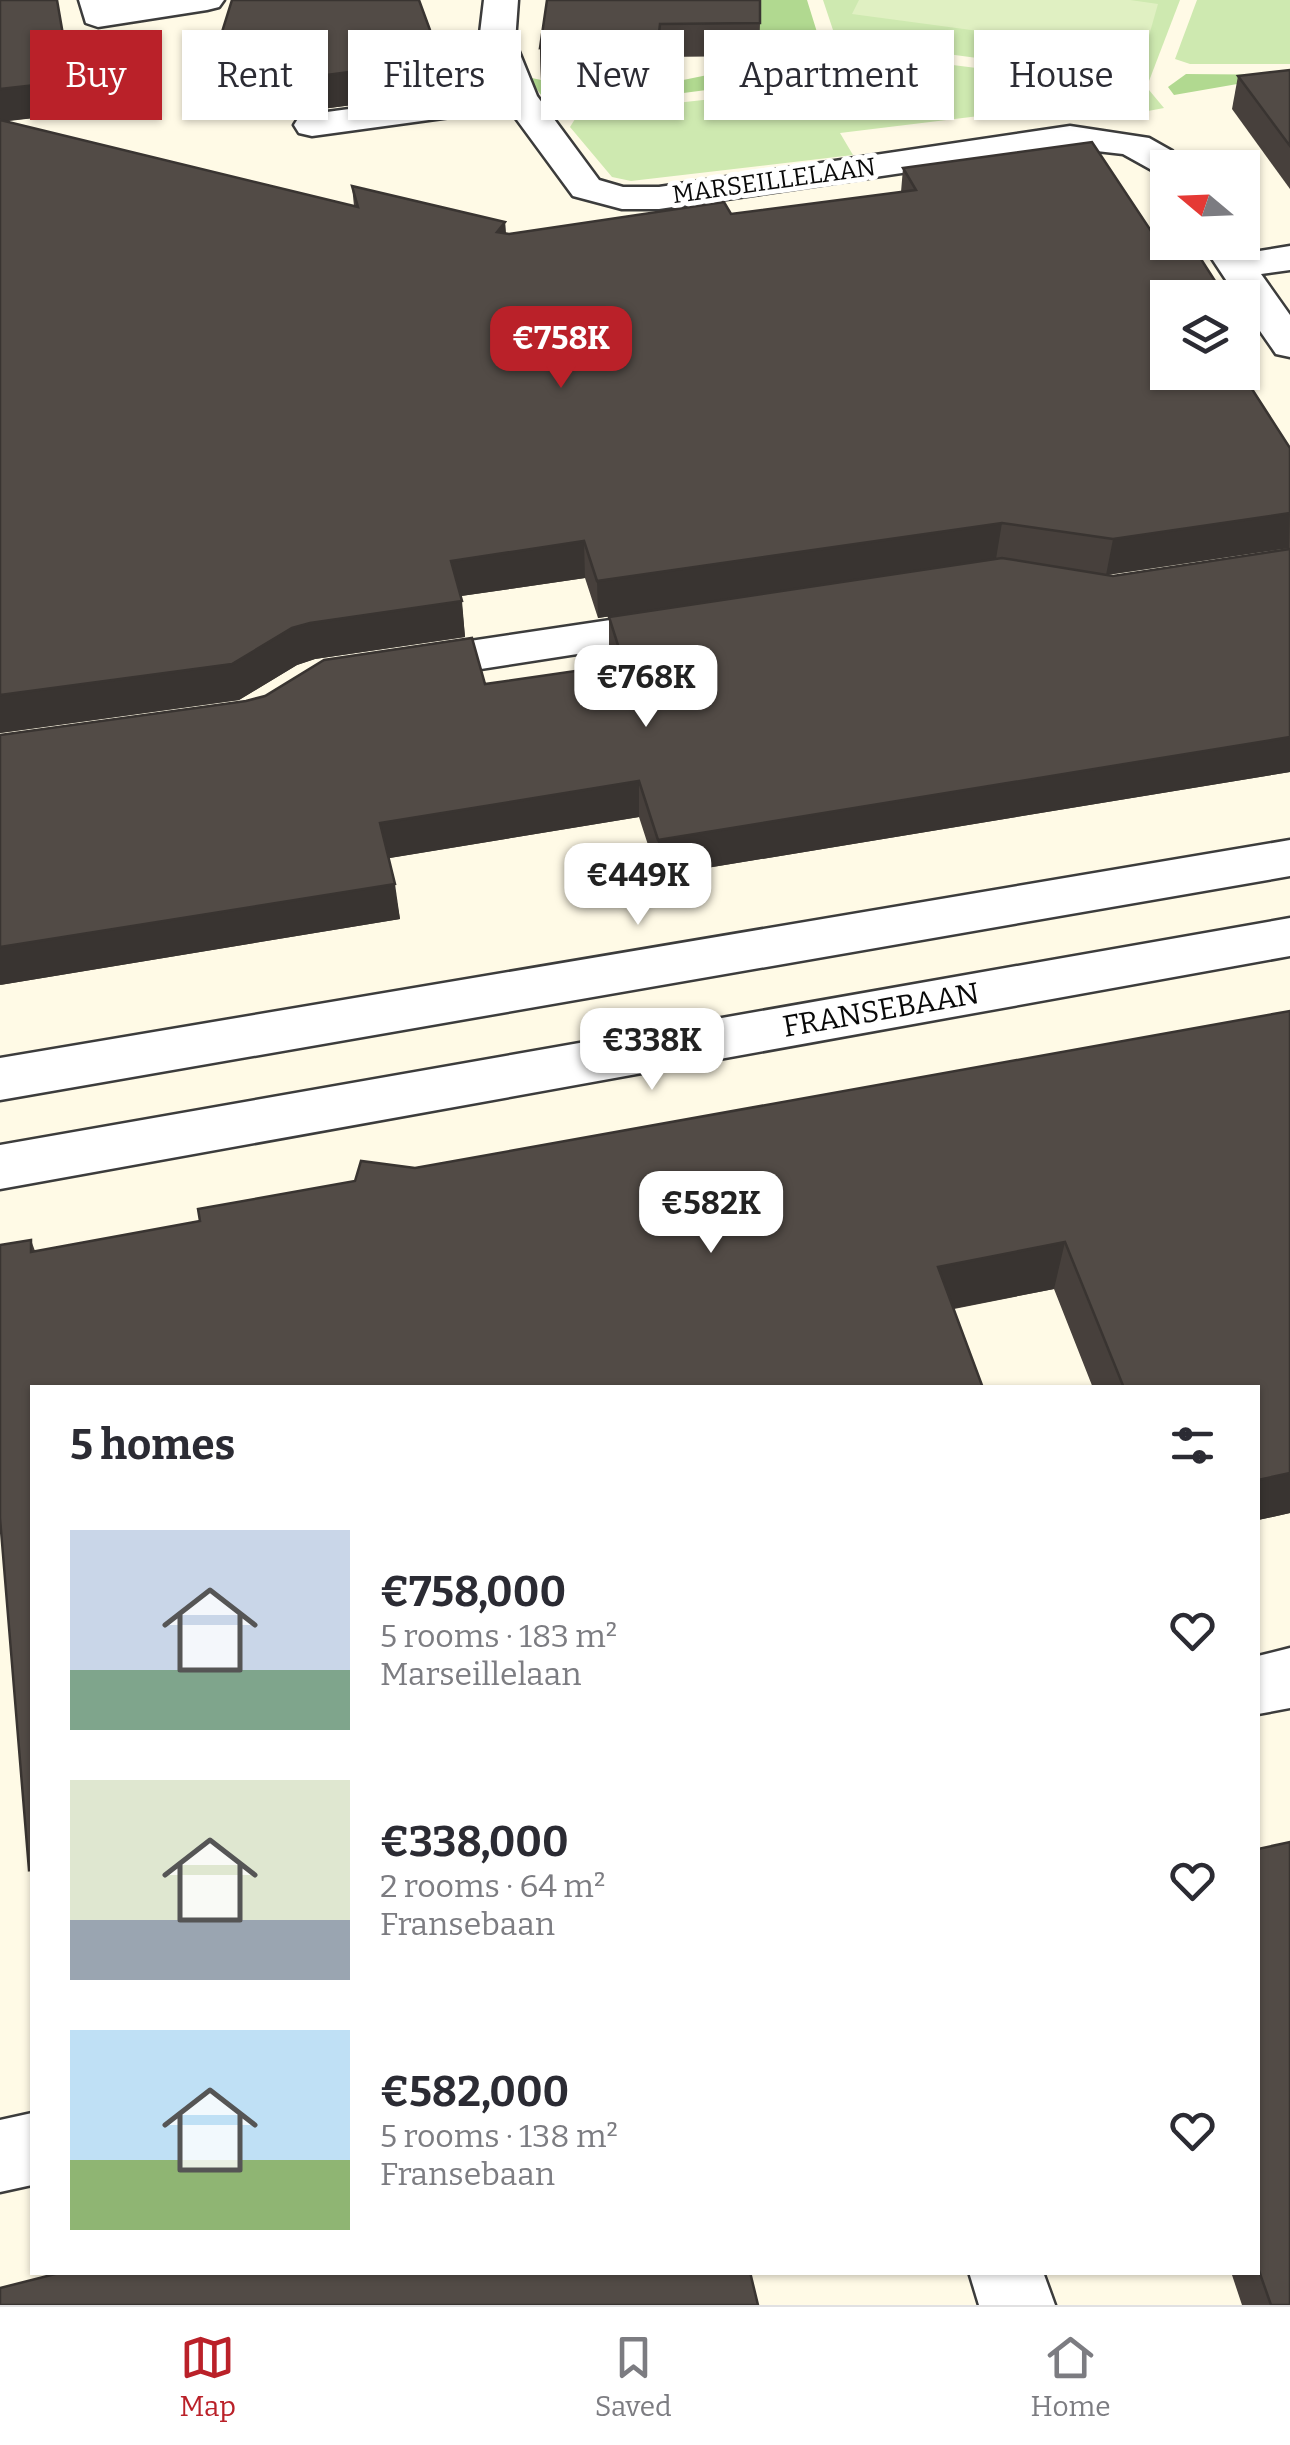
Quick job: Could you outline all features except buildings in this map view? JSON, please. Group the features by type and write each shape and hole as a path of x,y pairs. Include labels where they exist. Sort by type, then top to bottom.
{"street":[{"path":"96,0 98,16 206,0"},
{"name":"MARSEILLELAAN","path":"498,30 501,0"},
{"name":"MARSEILLELAAN","path":"521,100 586,188 622,198 660,198 1070,138 1116,140 1150,154"},
{"path":"312,126 355,120"},
{"path":"1260,256 1290,258"},
{"path":"1232,260 1290,345"},
{"path":"354,673 724,618"},
{"path":"0,1079 1290,858"},
{"name":"FRANSEBAAN","path":"0,1167 1290,937"},
{"path":"1260,1685 1290,1678"},
{"path":"0,2156 30,2148"},
{"path":"1007,2275 1017,2305"}],"green space":[{"path":"758,0 807,0 816,30 757,30"},
{"path":"823,0 1180,0 1149,81 1149,30 974,30 974,58 954,55 954,30 833,30"},
{"path":"859,0 1130,0 1158,4 1149,36 1149,30 974,30 852,14"},
{"path":"1197,0 1290,0 1290,64 1190,64 1175,59"},
{"path":"954,65 974,68 974,117 954,119"},
{"path":"1186,74 1290,75 1174,95 1168,87"},
{"path":"704,76 704,90 684,93 684,80"},
{"path":"527,77 541,80 541,95"},
{"path":"1149,90 1164,108 1149,111"},
{"path":"704,100 704,120 947,120 840,133 853,155 631,181 612,177 570,127 574,120 684,120 684,102"}]}
